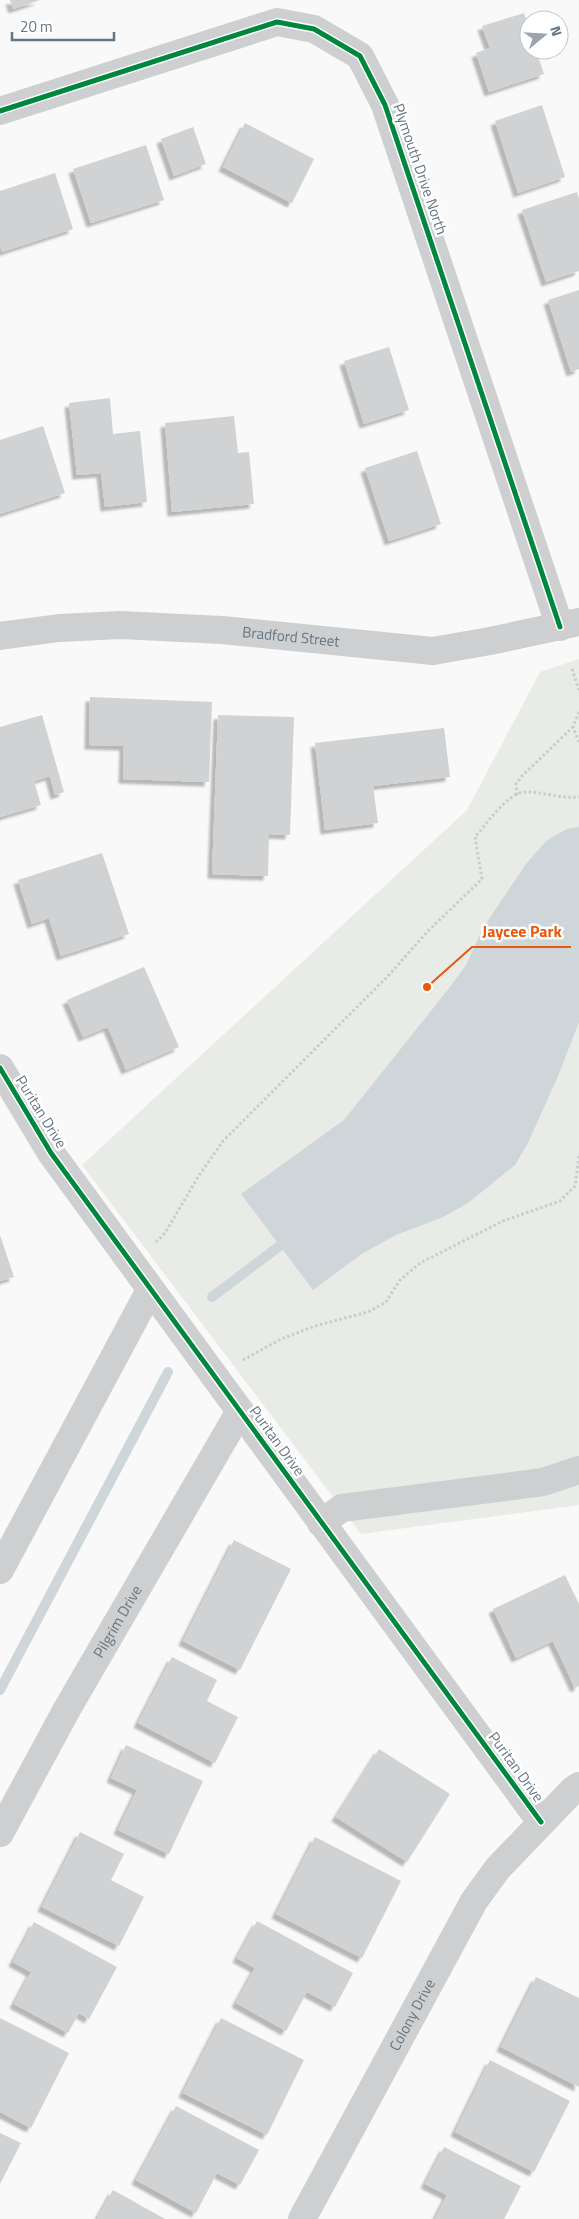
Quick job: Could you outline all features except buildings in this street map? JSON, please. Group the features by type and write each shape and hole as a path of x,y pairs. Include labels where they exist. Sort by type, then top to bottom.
{"street":[{"name":"Plymouth Drive North","path":"0,111 277,22 314,29 360,56 385,105 569,624"},
{"name":"Bradford Street","path":"0,636 59,628 121,625 222,630 433,651 569,624"},
{"name":"Puritan Drive","path":"0,1068 51,1153 541,1822 579,1786"},
{"path":"0,1570 150,1290"},
{"name":"Pilgrim Drive","path":"0,1833 67,1709 240,1411"},
{"path":"321,1523 342,1508 543,1482 579,1470"},
{"name":"Colony Drive","path":"302,2219 474,1901 498,1868 541,1822"}],"path":[{"path":"572,669 579,690"},
{"path":"517,795 516,784 573,727 579,712"},
{"path":"573,727 579,742"},
{"path":"162,1249 156,1241 165,1233 198,1177 223,1141 388,976 426,932 482,879 475,837 508,798 523,792 564,798 579,797"},
{"path":"238,1355 244,1361 281,1339 318,1325 368,1312 386,1302 400,1280 420,1263 503,1222 560,1201 575,1186 579,1156"}],"shaded area":[{"path":"579,659 579,1505 361,1534 82,1165 467,810 540,672"},
{"path":"579,827 579,1022 558,1076 528,1143 515,1165 468,1203 443,1217 396,1235 363,1253 313,1290 241,1194 344,1120 466,965 483,928 526,864 547,840 567,829"}],"waterway":[{"path":"212,1297 289,1239"},
{"path":"0,1690 168,1372"}],"cycle path":[{"path":"0,111 277,22 314,29 360,56 385,105 560,627"},
{"path":"0,1068 51,1153 541,1822"}],"place":[{"name":"Jaycee Park","path":"427,987"}]}
